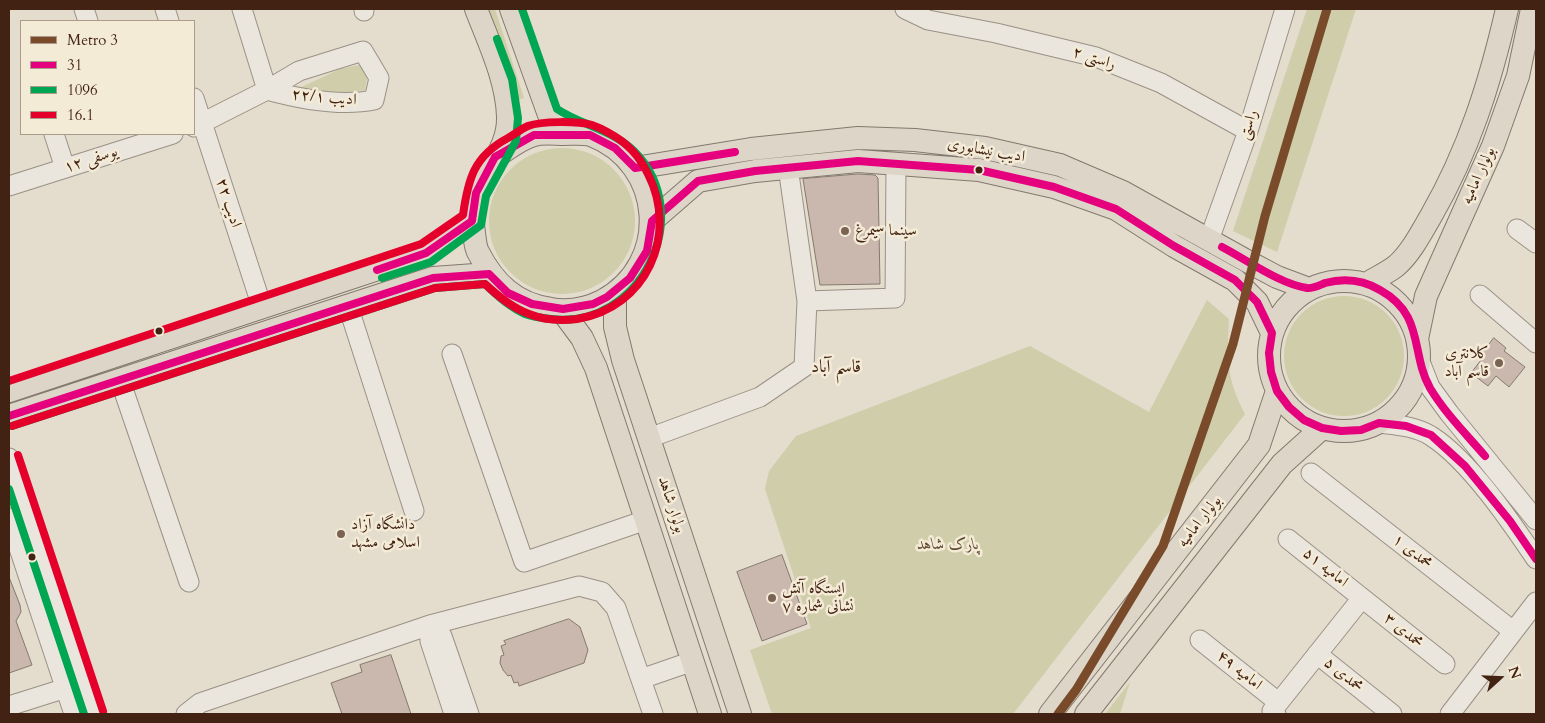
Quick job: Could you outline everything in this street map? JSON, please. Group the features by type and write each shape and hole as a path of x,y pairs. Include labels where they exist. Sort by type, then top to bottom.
{"main road":[{"path":"476,9 505,92 508,117 506,138 495,157 476,193 472,220 476,249 489,274 509,294 534,306 562,311 590,307 615,294 635,274 648,249 652,221 648,193 635,168 615,148 590,135 534,135 495,157"},
{"path":"511,9 549,115 563,126 583,134"},
{"name":"بولوار امامیه","path":"1366,284 1396,266 1415,243 1444,192 1470,137 1491,77 1507,9"},
{"name":"بولوار امامیه","path":"1418,349 1426,296 1493,146 1515,84 1532,9"},
{"name":"ادیب نیشابوری","path":"635,168 750,149 858,138 915,140 977,147 1060,166 1123,192 1277,277 1309,289"},
{"name":"ادیب نیشابوری","path":"652,221 698,181 788,167 858,161 979,170 1054,187 1116,210 1174,246 1236,280 1257,302 1272,333"},
{"path":"9,391 426,253 472,220"},
{"path":"9,416 433,278 489,274"},
{"path":"1337,281 1366,284 1384,292 1399,304 1411,321 1418,349 1416,378 1408,396 1395,412 1379,423 1361,430 1341,431 1322,428 1304,420 1289,407 1277,391 1270,372 1269,353 1272,333 1280,315 1293,300 1309,289 1337,281"},
{"name":"بولوار شاهد","path":"615,294 615,327 649,438 740,714"},
{"name":"بولوار شاهد","path":"562,311 582,338 596,368 710,714"},
{"name":"بولوار امامیه","path":"1050,714 1259,446 1277,391"},
{"name":"بولوار امامیه","path":"1086,714 1282,464 1322,428"}],"street":[{"path":"242,9 267,90"},
{"name":"راستی ۲","path":"905,9 928,20 996,33 1096,57 1161,83 1248,131"},
{"name":"راستی","path":"1209,240 1248,131 1285,9"},
{"name":"ادیب ۲۲/۱","path":"198,126 299,71 363,51 379,78 374,100 362,102 298,98 267,90"},
{"name":"ادیب ۲۲","path":"195,105 198,126 262,307"},
{"path":"54,135 65,168"},
{"name":"یوسفی ۱۲","path":"9,186 170,135"},
{"path":"807,301 895,298 896,164"},
{"path":"649,438 760,396 804,367 807,301 788,167"},
{"path":"1517,229 1536,243"},
{"path":"1480,295 1536,343"},
{"path":"348,306 414,512"},
{"path":"1418,349 1430,387 1448,413 1536,520"},
{"path":"452,354 524,562 646,520"},
{"path":"120,380 189,582"},
{"path":"1379,423 1406,426 1431,435 1465,466 1510,521 1536,559"},
{"path":"9,458 94,714"},
{"name":"محمدی ۱","path":"1311,473 1513,631"},
{"path":"9,518 74,714"},
{"name":"امامیه ۵۱","path":"1288,539 1362,598"},
{"path":"186,714 200,703 430,625 579,586 602,592 616,608 652,714"},
{"path":"1275,709 1362,598"},
{"name":"محمدی ۳","path":"1362,598 1445,664"},
{"path":"1450,714 1536,602"},
{"path":"430,625 430,641 454,714"},
{"path":"430,625 442,636 468,714"},
{"name":"امامیه ۴۹","path":"1200,640 1275,709"},
{"name":"محمدی ۵","path":"1317,654 1392,714"},
{"path":"641,679 693,661"},
{"path":"9,706 66,688"}],"green space":[{"path":"485,9 495,9 524,98 518,100"},
{"path":"1307,9 1356,9 1277,252 1233,231"},
{"path":"364,64 367,78 365,90 352,92 293,91 340,69"},
{"path":"562,148 590,153 614,169 630,193 635,221 630,249 614,273 590,289 562,294 534,289 510,273 494,249 489,221 494,193 510,169 534,153"},
{"path":"1344,296 1367,300 1387,313 1400,333 1404,356 1400,379 1387,399 1367,412 1344,416 1321,412 1301,399 1288,379 1284,356 1288,333 1301,313 1321,300"},
{"name":"پارک شاهد","path":"1207,300 1229,319 1229,368 1234,389 1245,414 1013,714 772,714 750,650 811,628 765,489 769,471 796,436 1030,346 1149,412"},
{"path":"1130,682 1120,714 1105,714"}],"building":[{"name":"سینما سیمرغ","path":"858,174 875,175 878,178 880,284 820,285 803,179"},
{"name":"کلانتری قاسم آباد","path":"1494,338 1506,348 1504,351 1525,367 1509,387 1496,376 1488,386 1471,373 1481,360 1479,358"},
{"name":"ایستگاه آتش نشانی شماره ۷","path":"782,555 807,624 762,641 737,572"},
{"path":"9,577 20,605 21,612 16,621 32,665 9,673"},
{"path":"569,619 580,627 588,650 584,663 519,686 518,682 514,683 511,675 508,676 500,663 501,656 504,655 501,646 506,644 504,641"},
{"path":"391,655 411,714 342,714 331,683 362,672 360,665"}],"metro line":[{"name":"3","path":"1058,714 1076,690 1163,546 1233,344 1265,216 1327,9"}],"transit line":[{"name":"1096","path":"12,426 435,288 485,284 519,311 531,316 551,319 583,318 611,306 633,288 650,263 659,235 661,206 652,177 634,151 607,133 566,115 557,109 522,9"},
{"name":"1096","path":"382,278 431,262 481,225 486,196 516,141 518,118 512,79 497,39"},
{"name":"16.1","path":"9,381 421,244 463,215 470,180 480,161 487,153 520,130 534,124 550,122 578,123 592,125 605,131 627,145 637,156 648,174 657,197 660,221 657,244 650,265 638,284 622,300 601,312 577,319 547,319 535,316 511,305 485,284 435,288 12,426"},
{"name":"31","path":"377,270 426,253 472,221 476,193 495,157 534,135 590,135 615,148 635,168 735,152"},
{"name":"31","path":"9,416 433,278 489,274 508,293 532,304 563,309 593,304 607,297 630,278 647,251 652,221 698,181 755,171 858,161 979,170 1054,187 1116,209 1174,246 1235,280 1257,302 1272,333 1269,353 1271,372 1277,391 1289,407 1304,420 1322,428 1341,431 1361,430 1379,423 1406,426 1431,435 1465,466 1510,521 1536,559"},
{"name":"31","path":"1222,247 1275,277 1297,286 1309,288 1332,281 1353,281 1374,287 1394,300 1404,311 1410,323 1420,361 1430,388 1449,415 1485,456"},
{"name":"16.1","path":"18,455 103,711"},
{"name":"1096","path":"9,489 84,714"}],"place":[{"name":"سینما سیمرغ","path":"845,231"},
{"name":"کلانتری قاسم آباد","path":"1499,363"},
{"name":"دانشگاه آزاد اسلامی مشهد","path":"341,534"},
{"name":"ایستگاه آتش نشانی شماره ۷","path":"772,598"}],"district":[{"name":"قاسم آباد","path":"836,368"}]}
